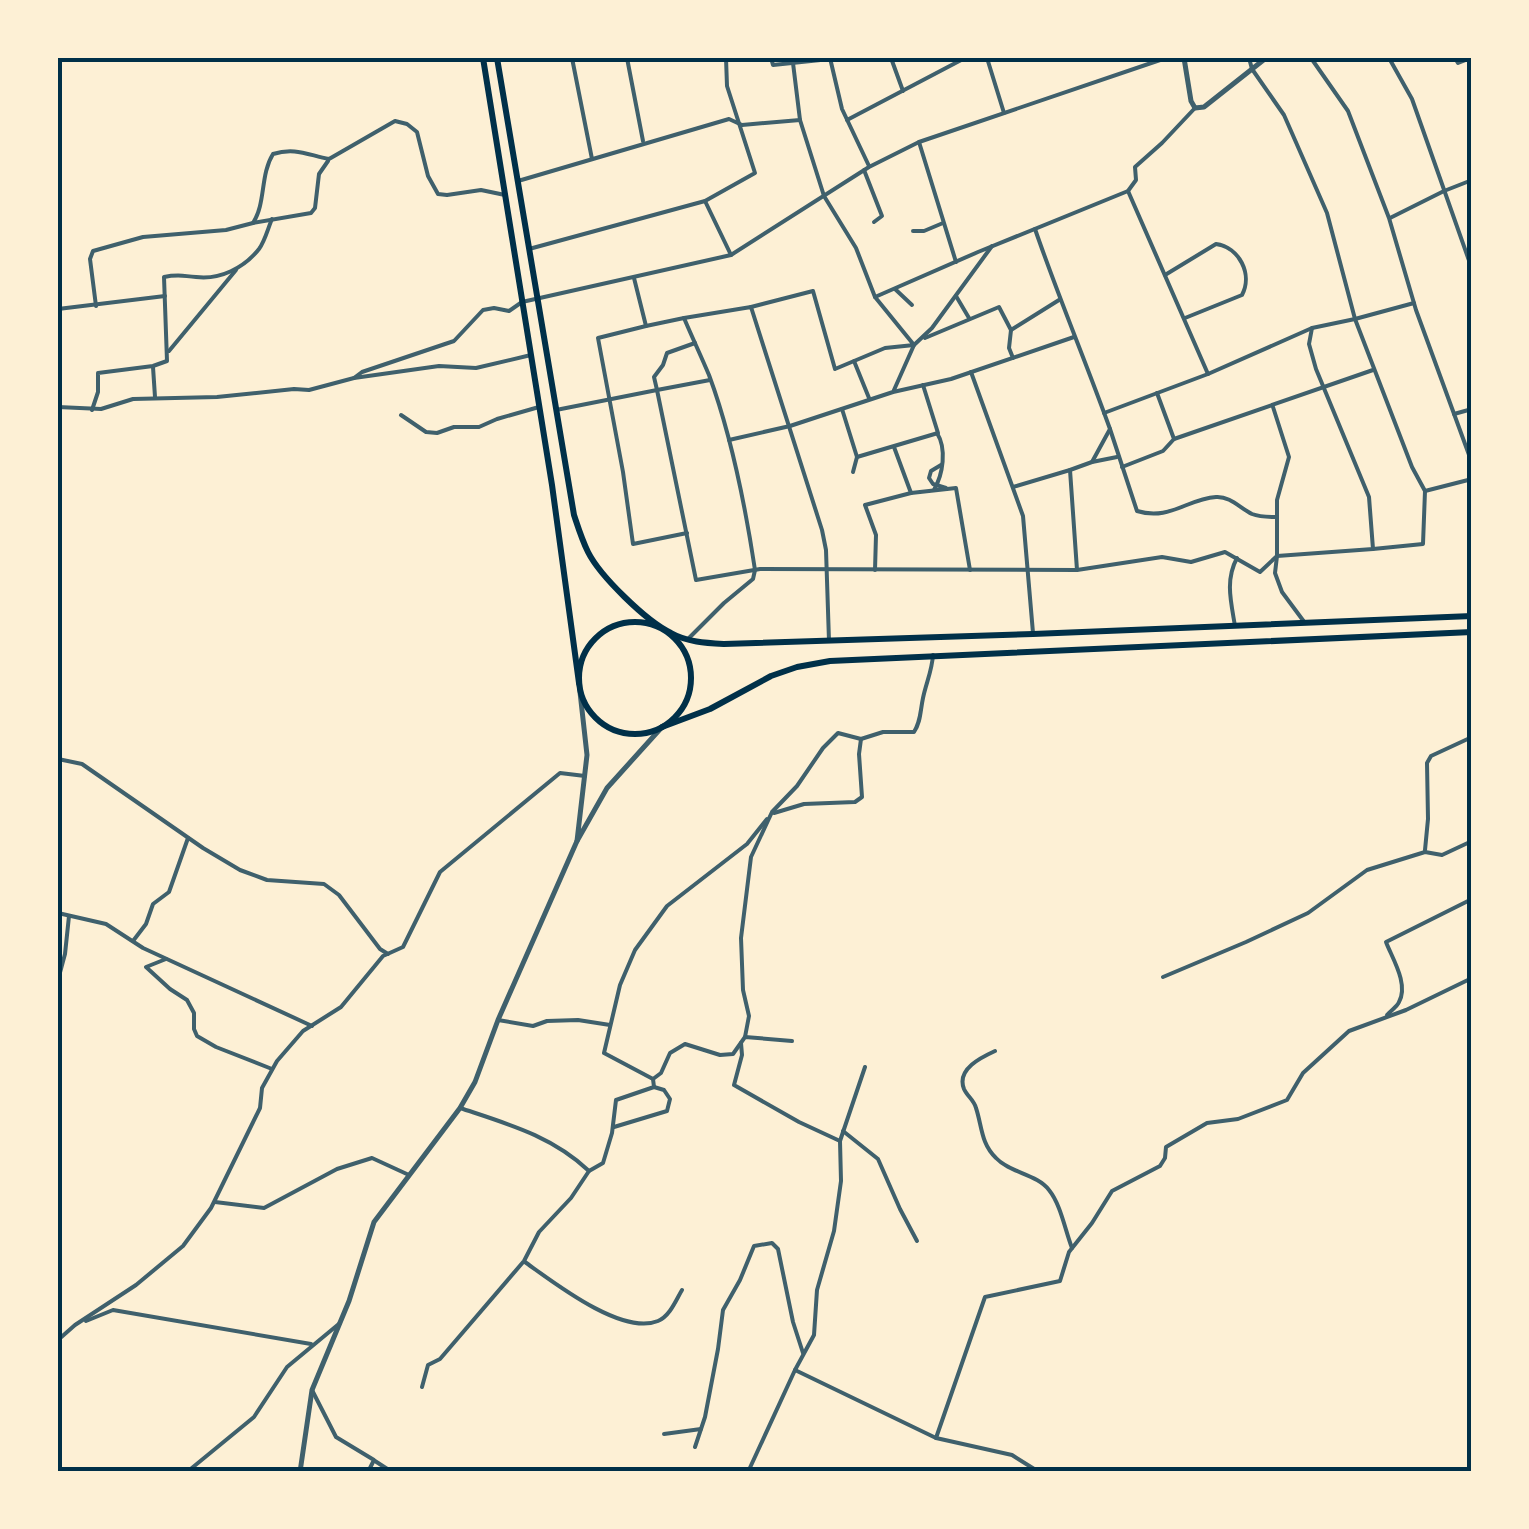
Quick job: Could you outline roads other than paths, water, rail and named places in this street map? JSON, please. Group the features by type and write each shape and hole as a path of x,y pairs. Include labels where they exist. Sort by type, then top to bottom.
{"main road":[{"path":"483,58 578,682 593,716 608,728 644,734 710,708 771,676 830,661 1472,632"},
{"path":"497,58 574,515 586,550 602,574 668,632 689,663 686,700 662,728"},
{"path":"578,682 587,647 616,624 634,621 652,624 688,640 724,644 1472,616"}],"street":[{"path":"572,58 592,159"},
{"path":"627,58 644,144"},
{"path":"529,249 706,201 755,173 728,86 726,58"},
{"path":"771,58 772,65 831,58 842,109 882,216 874,222"},
{"path":"892,58 903,91"},
{"path":"847,120 964,58"},
{"path":"987,58 1004,113"},
{"path":"354,378 454,341 483,310 510,311 522,302 731,255 867,169 919,142 1166,58"},
{"path":"1184,58 1195,108"},
{"path":"694,343 667,354 654,378 696,580 756,570 1077,570 1162,558 1191,562 1225,552 1260,572 1277,556 1424,544 1425,491 1412,467 1356,319 1327,213 1284,114 1252,69 1249,58"},
{"path":"876,297 1128,191 1136,180 1136,167 1195,108 1204,107 1266,58"},
{"path":"1311,58 1348,111 1472,463"},
{"path":"1390,58 1412,99 1472,268"},
{"path":"1456,58 1458,63 1471,58"},
{"path":"793,63 800,120 824,196 856,248 876,297 914,344"},
{"path":"518,181 729,119 742,125 800,120"},
{"path":"96,306 90,258 93,251 143,236 226,230 311,213 319,174 329,159 395,121 408,124 416,132 428,176 438,194 482,190 505,195"},
{"path":"919,142 956,262"},
{"path":"253,223 260,213 261,193 274,154 300,150 329,159"},
{"path":"1388,218 1472,180"},
{"path":"1128,191 1208,374"},
{"path":"706,201 731,255"},
{"path":"169,351 236,270 260,248 272,219"},
{"path":"913,231 943,223"},
{"path":"1034,229 1137,511 1168,513 1218,496 1256,516 1276,517"},
{"path":"1463,244 1472,241"},
{"path":"1164,275 1216,244 1225,245 1242,263 1247,282 1242,295 1185,318"},
{"path":"921,340 992,246"},
{"path":"92,410 98,392 98,373 153,366 168,360 164,277 183,273 194,278 236,270"},
{"path":"634,278 646,326"},
{"path":"895,289 912,305"},
{"path":"687,533 633,544 598,338 814,291 835,369 884,348 914,344 1000,308 1011,330 1009,348 1013,358"},
{"path":"58,310 166,296"},
{"path":"956,296 971,320"},
{"path":"1011,330 1059,300"},
{"path":"1104,413 1208,374 1312,328 1414,302"},
{"path":"751,307 822,530 829,641"},
{"path":"684,318 729,440 756,570 753,579 688,640"},
{"path":"1312,328 1309,344 1316,368 1369,498 1373,549"},
{"path":"729,440 790,426 893,392 971,372 1075,336"},
{"path":"893,392 914,344"},
{"path":"58,407 101,410 133,398 217,398 309,390 354,378 439,366 476,368 531,354"},
{"path":"854,361 870,400"},
{"path":"153,366 155,397"},
{"path":"1122,467 1164,451 1174,439 1375,369"},
{"path":"971,372 1023,516 1033,634"},
{"path":"556,410 710,380"},
{"path":"923,385 942,441 941,477 935,488"},
{"path":"1157,393 1174,439"},
{"path":"1272,406 1289,457 1276,500 1275,573 1282,592 1304,623"},
{"path":"401,415 426,432 437,433 454,427 479,427 539,407"},
{"path":"842,409 857,457 852,472"},
{"path":"1454,414 1472,410"},
{"path":"1092,462 1110,429"},
{"path":"857,457 937,433"},
{"path":"894,447 911,493"},
{"path":"1014,488 1119,456"},
{"path":"935,488 929,478 942,465"},
{"path":"1070,470 1077,570"},
{"path":"1425,491 1472,479"},
{"path":"875,570 876,535 865,505 935,488 956,488 970,570"},
{"path":"1236,626 1229,593 1230,571 1237,558"},
{"path":"654,1087 652,1079 604,1052 620,986 635,950 666,906 747,844 838,733 860,739 883,732 914,732 920,722 932,655"},
{"path":"577,841 587,755 578,682"},
{"path":"300,1472 312,1390 349,1301 374,1222 460,1108 475,1082 577,841 606,788 662,728"},
{"path":"1425,852 1426,764 1431,756 1472,737"},
{"path":"771,813 804,804 846,804 862,797 860,739"},
{"path":"58,759 82,764 240,870 268,880 324,884 339,895 388,954"},
{"path":"58,1340 162,1265 182,1246 214,1202 260,1108 262,1088 272,1069 304,1031 341,1007 388,954 403,947 440,872 560,774 584,776"},
{"path":"652,1079 661,1073 670,1053 685,1044 733,1054 745,1037 748,1016 741,938 751,857 771,813"},
{"path":"133,942 146,924 153,904 169,892 188,838"},
{"path":"1163,977 1308,913 1366,870 1425,852 1442,855 1472,841"},
{"path":"1384,1018 1400,1002 1402,992 1386,942 1472,899"},
{"path":"58,914 106,924 166,959 312,1026"},
{"path":"58,980 69,916"},
{"path":"166,959 146,968 187,1000 194,1013 197,1036 216,1048 272,1069"},
{"path":"936,1438 985,1298 1060,1281 1069,1252 1112,1191 1160,1166 1166,1147 1207,1123 1238,1120 1288,1100 1303,1072 1349,1031 1472,978"},
{"path":"498,1020 534,1026 546,1021 578,1020 610,1025"},
{"path":"745,1037 792,1041"},
{"path":"740,1043 742,1055 734,1085 840,1141"},
{"path":"996,1051 976,1060 968,1069 962,1084 964,1090 976,1105 987,1149 1008,1169 1047,1186 1072,1248"},
{"path":"748,1472 814,1335 818,1290 834,1231 841,1181 840,1141 864,1067"},
{"path":"422,1388 428,1365 440,1359 524,1261 539,1232 571,1198 589,1171 603,1163 616,1100 654,1087 664,1090 670,1098 667,1111 613,1128"},
{"path":"460,1108 524,1130 568,1151 589,1171"},
{"path":"843,1131 878,1159 917,1241"},
{"path":"214,1202 264,1208 337,1170 372,1158 409,1175"},
{"path":"694,1447 718,1350 723,1310 754,1246 772,1243 778,1249 804,1355"},
{"path":"524,1261 570,1294 627,1322 660,1320 682,1290"},
{"path":"75,1325 112,1310 311,1344"},
{"path":"187,1472 254,1417 286,1367 340,1323"},
{"path":"795,1370 936,1438 1012,1455 1039,1472"},
{"path":"312,1390 336,1437 392,1472"},
{"path":"664,1434 701,1429"},
{"path":"368,1472 374,1460"}]}
